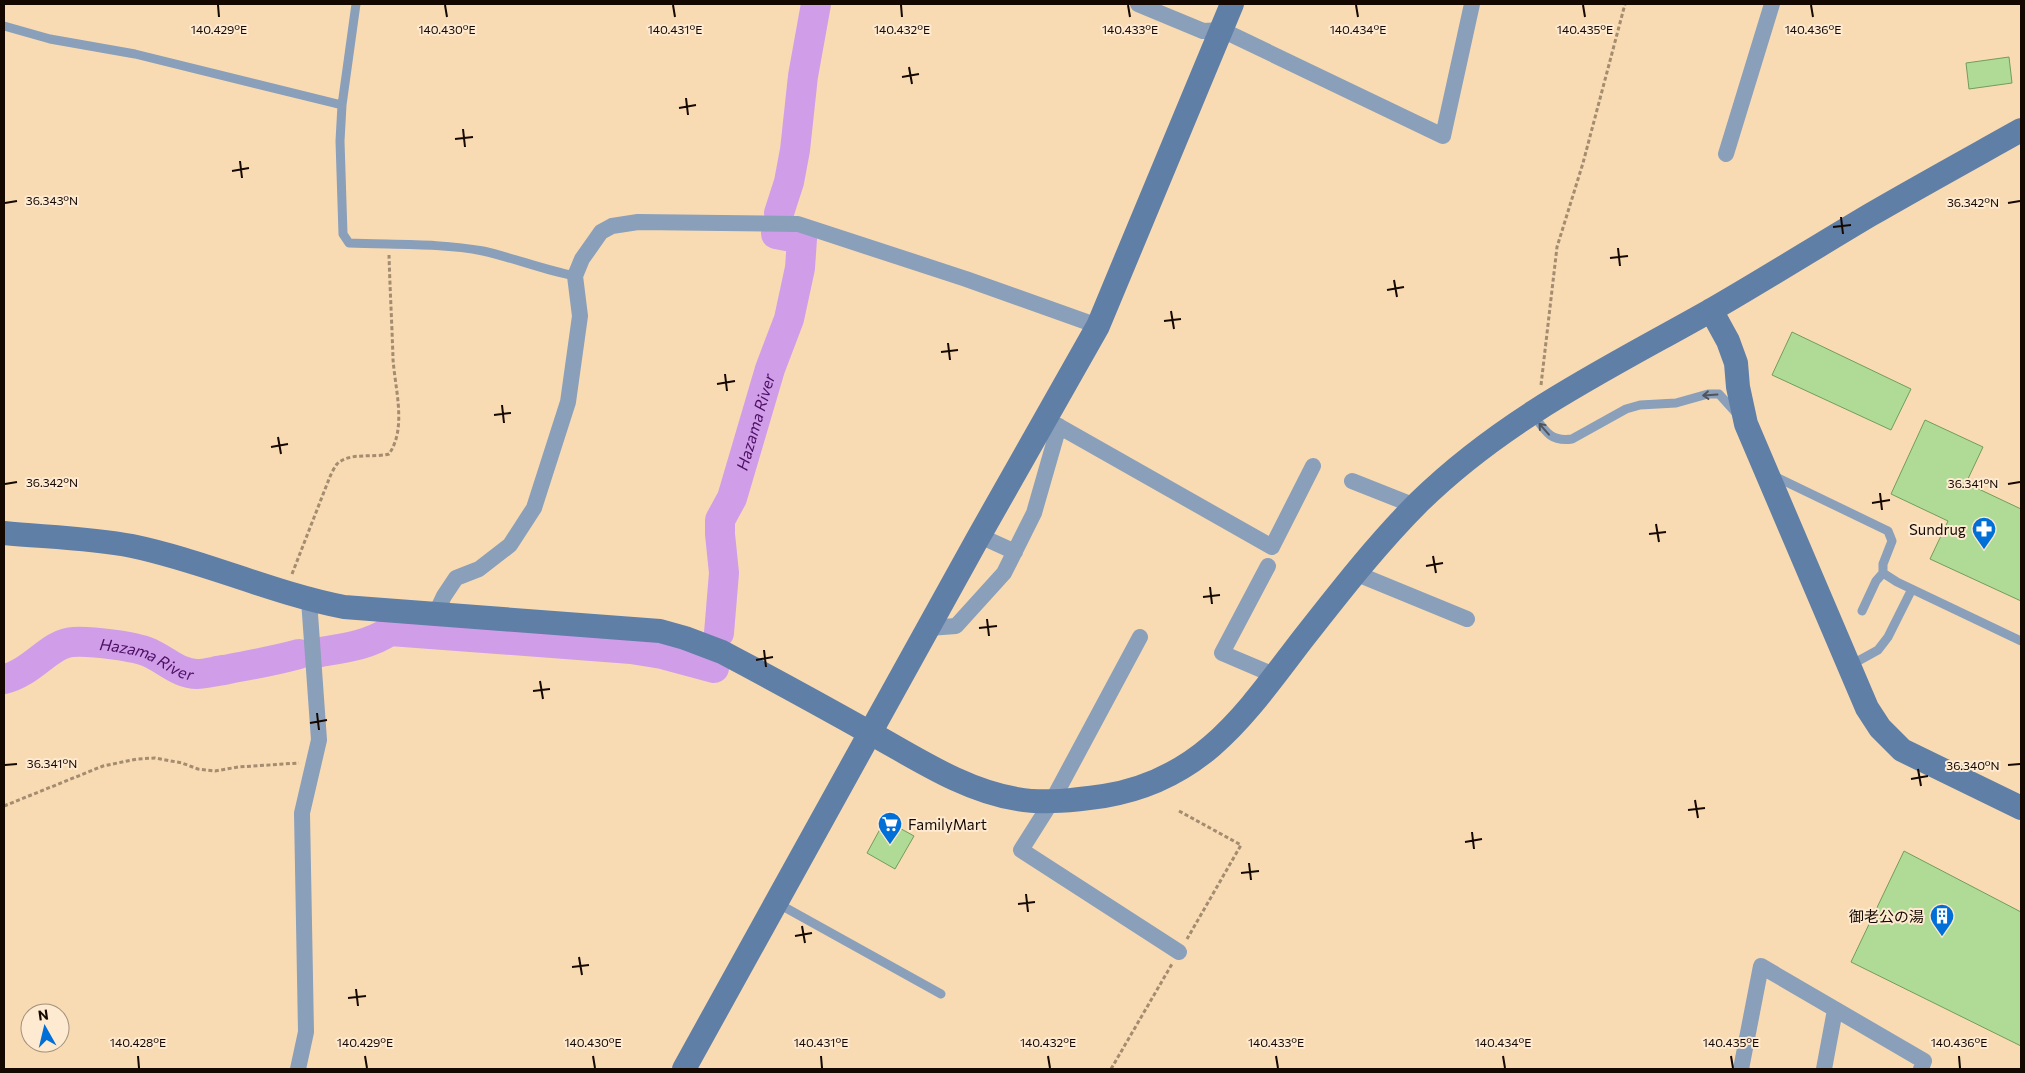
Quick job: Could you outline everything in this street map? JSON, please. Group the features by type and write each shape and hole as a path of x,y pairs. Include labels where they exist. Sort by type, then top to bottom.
{"street":[{"path":"1138,4 1203,30 1222,30 1443,136 1472,4"},
{"path":"684,1069 980,536 1053,423 1098,326 1232,4"},
{"path":"1726,154 1772,4"},
{"path":"4,533 131,546 157,552 308,600 344,607 629,628 668,633 722,652 938,771 976,788 1017,800 1052,801 1109,795 1142,786 1181,768 1206,752 1227,734 1276,676 1355,573 1387,535 1415,506 1485,444 1587,378 1711,310 1870,215 2021,130"},
{"path":"435,615 444,596 456,578 479,569 510,545 534,508 568,402 580,316 575,276 591,245 601,232 612,226 638,222 798,224 966,279 1098,326"},
{"path":"1711,310 1728,341 1736,363 1738,387 1746,424 1867,708 1880,728 1902,750 2021,808"},
{"path":"1053,423 1272,547 1313,466"},
{"path":"929,628 956,626 1004,573 1034,513 1053,423"},
{"path":"1352,482 1415,506"},
{"path":"980,536 1014,552"},
{"path":"1268,566 1222,653 1276,676"},
{"path":"1355,573 1467,619"},
{"path":"298,1069 306,1032 302,813 319,740 308,600"},
{"path":"1140,637 1052,801 1021,850 1179,952"},
{"path":"1741,1069 1761,966 1924,1061 1921,1069"},
{"path":"1824,1069 1835,1010"}],"lane":[{"path":"356,4 342,105 340,141 343,234 349,242 484,251 551,272 575,276"},
{"path":"4,26 50,39 135,54 342,105"},
{"path":"1535,410 1544,430 1553,438 1563,440 1572,439 1626,409 1640,405 1676,403 1708,394 1720,394 1746,424"},
{"path":"1767,472 1888,531 1892,541 1883,564 1883,573 1876,581 1862,611"},
{"path":"1883,573 1912,589 2021,640"},
{"path":"1849,666 1878,650 1888,637 1912,589"},
{"path":"777,903 940,994"}],"path":[{"path":"1535,410 1557,247 1583,163 1625,4"},
{"path":"285,592 329,479 337,464 348,457 378,457 389,454 394,446 397,431 398,403 388,244"},
{"path":"4,806 103,766 137,759 155,758 182,763 198,769 215,771 238,767 314,762"},
{"path":"1111,1069 1241,845 1179,811"}],"building":[{"path":"2009,57 2012,83 1969,89 1966,63"},
{"path":"1792,332 1911,389 1891,430 1772,375"},
{"path":"1925,420 1983,447 1966,483 2021,509 2021,601 1930,559 1948,521 1891,494"},
{"name":"FamilyMart","path":"885,820 914,836 895,869 867,853"},
{"name":"御老公の湯","path":"1904,851 2021,912 2021,1046 1851,962"}],"waterway":[{"name":"Hazama River","path":"779,213 789,182 795,150 803,76 816,4"},
{"name":"Hazama River","path":"719,633 724,573 720,520 732,498 770,369 789,319 800,268 802,239 776,234 776,232"},
{"name":"Hazama River","path":"321,652 365,643 390,631 631,649 662,654 714,668 715,661"},
{"name":"Hazama River","path":"4,679 23,671 56,647 73,642 102,643 145,651 179,670 197,674 262,663 299,654"}],"place":[{"name":"Sundrug","path":"1984,550"},
{"name":"FamilyMart","path":"890,845"},
{"name":"御老公の湯","path":"1942,937"}]}
